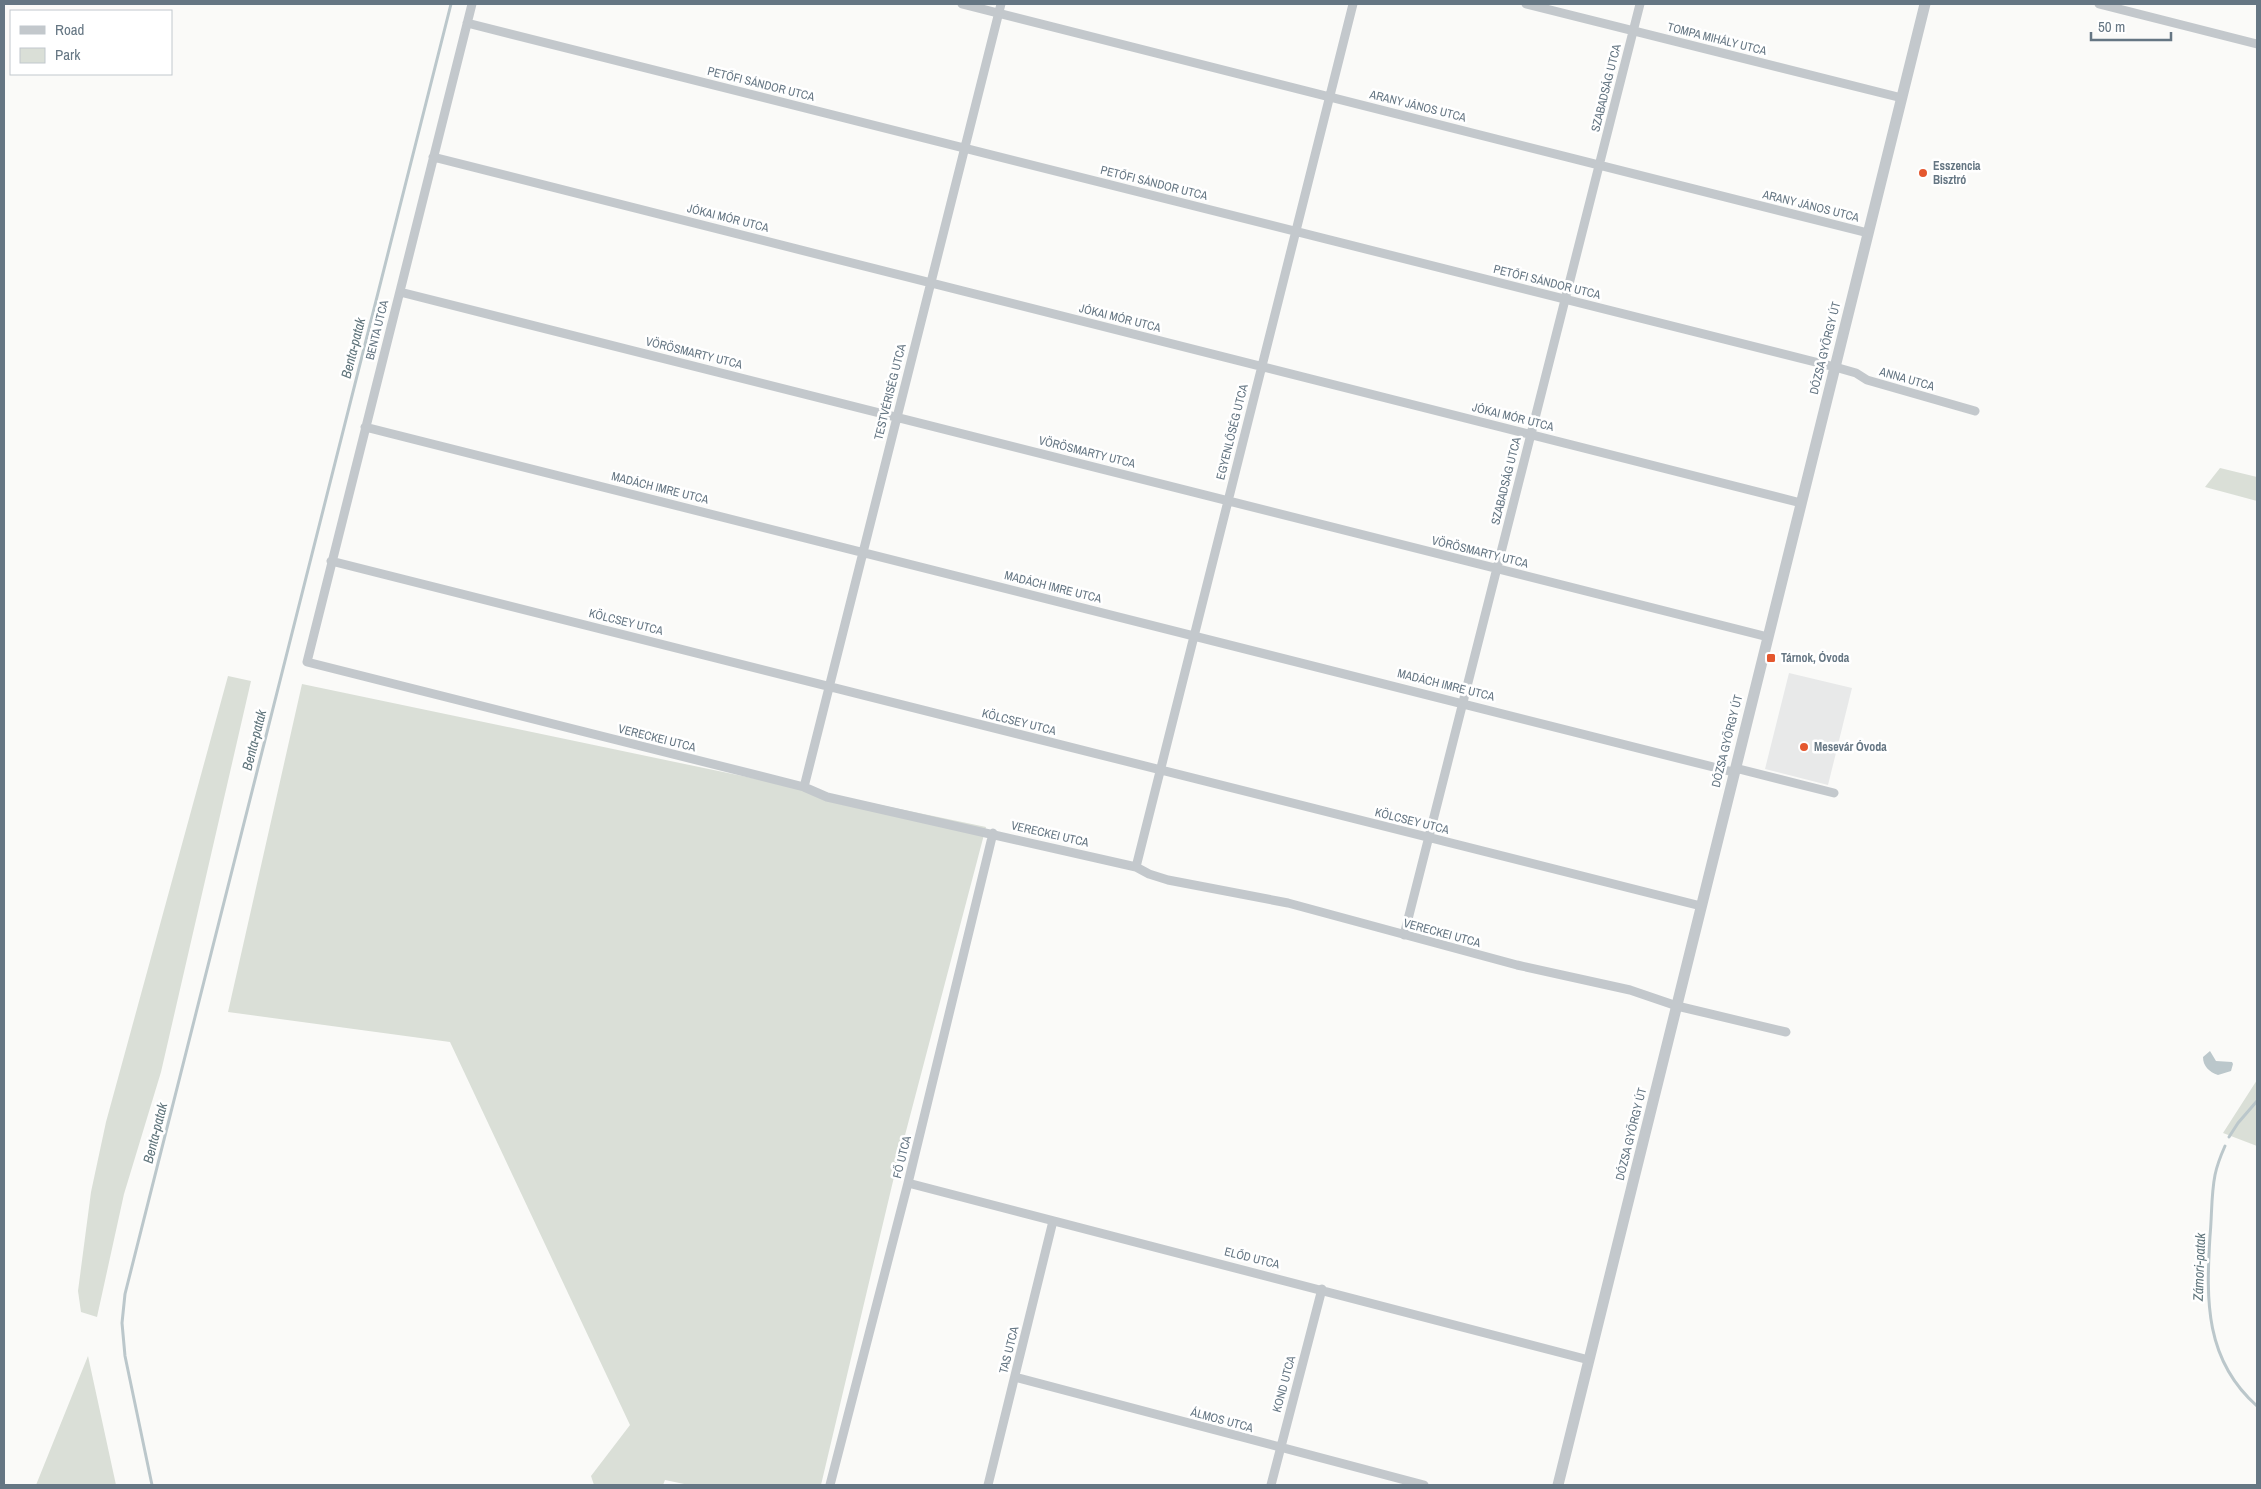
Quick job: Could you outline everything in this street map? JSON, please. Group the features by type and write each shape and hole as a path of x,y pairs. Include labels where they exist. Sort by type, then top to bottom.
{"street":[{"name":"BENTA UTCA","path":"307,662 472,4"},
{"name":"ARANY JÁNOS UTCA","path":"962,4 1000,8 1330,97 1868,233"},
{"name":"EGYENLŐSÉG UTCA","path":"1136,867 1353,4"},
{"name":"TOMPA MIHÁLY UTCA","path":"1526,4 1902,98"},
{"name":"SZABADSÁG UTCA","path":"1404,935 1640,4"},
{"name":"DÓZSA GYÖRGY ÚT","path":"1558,1485 1925,4"},
{"path":"2099,4 2257,44"},
{"name":"TESTVÉRISÉG UTCA","path":"804,787 1000,8"},
{"name":"PETŐFI SÁNDOR UTCA","path":"467,23 1835,367"},
{"name":"JÓKAI MÓR UTCA","path":"433,157 1801,503"},
{"name":"VÖRÖSMARTY UTCA","path":"400,292 1768,637"},
{"name":"ANNA UTCA","path":"1835,367 1856,373 1867,380 1975,411"},
{"name":"MADÁCH IMRE UTCA","path":"366,427 1734,770 1834,792"},
{"name":"KÖLCSEY UTCA","path":"331,561 1701,906"},
{"name":"VERECKEI UTCA","path":"307,662 804,787 827,796 1136,867 1157,877 1274,900 1524,967 1630,990 1677,1006 1786,1032"},
{"name":"FŐ UTCA","path":"830,1485 908,1183 993,833"},
{"name":"ELŐD UTCA","path":"908,1183 1322,1289 1589,1360"},
{"name":"TAS UTCA","path":"988,1485 1053,1221"},
{"name":"KOND UTCA","path":"1271,1485 1322,1289"},
{"name":"ÁLMOS UTCA","path":"1015,1377 1280,1449 1424,1485"}],"shaded area":[{"name":"Mesevár Óvoda","path":"1789,673 1852,688 1828,785 1765,769"},
{"path":"2210,1051 2216,1061 2232,1062 2231,1071 2218,1075 2209,1070 2205,1066 2203,1057"}],"green space":[{"path":"2220,468 2257,477 2257,501 2205,487"},
{"path":"228,676 251,681 161,1072 124,1194 97,1317 81,1312 78,1291 91,1192 106,1122"},
{"path":"302,684 986,827 894,1177 821,1485 689,1485 665,1480 663,1485 594,1485 591,1476 630,1425 450,1042 228,1012"},
{"path":"2257,1080 2257,1146 2223,1133"},
{"path":"88,1356 116,1485 36,1485"}],"waterway":[{"name":"Benta-patak","path":"152,1485 125,1356 122,1323 125,1294 451,4"},
{"name":"Zámori-patak","path":"2229,1137 2257,1101"},
{"name":"Zámori-patak","path":"2225,1146 2215,1175 2213,1190 2208,1284 2209,1306 2212,1328 2218,1349 2227,1369 2240,1388 2257,1406"}],"place":[{"name":"Esszencia Bisztró","path":"1923,173"},
{"name":"Tárnok, Óvoda","path":"1771,658"},
{"name":"Mesevár Óvoda","path":"1804,747"}]}
